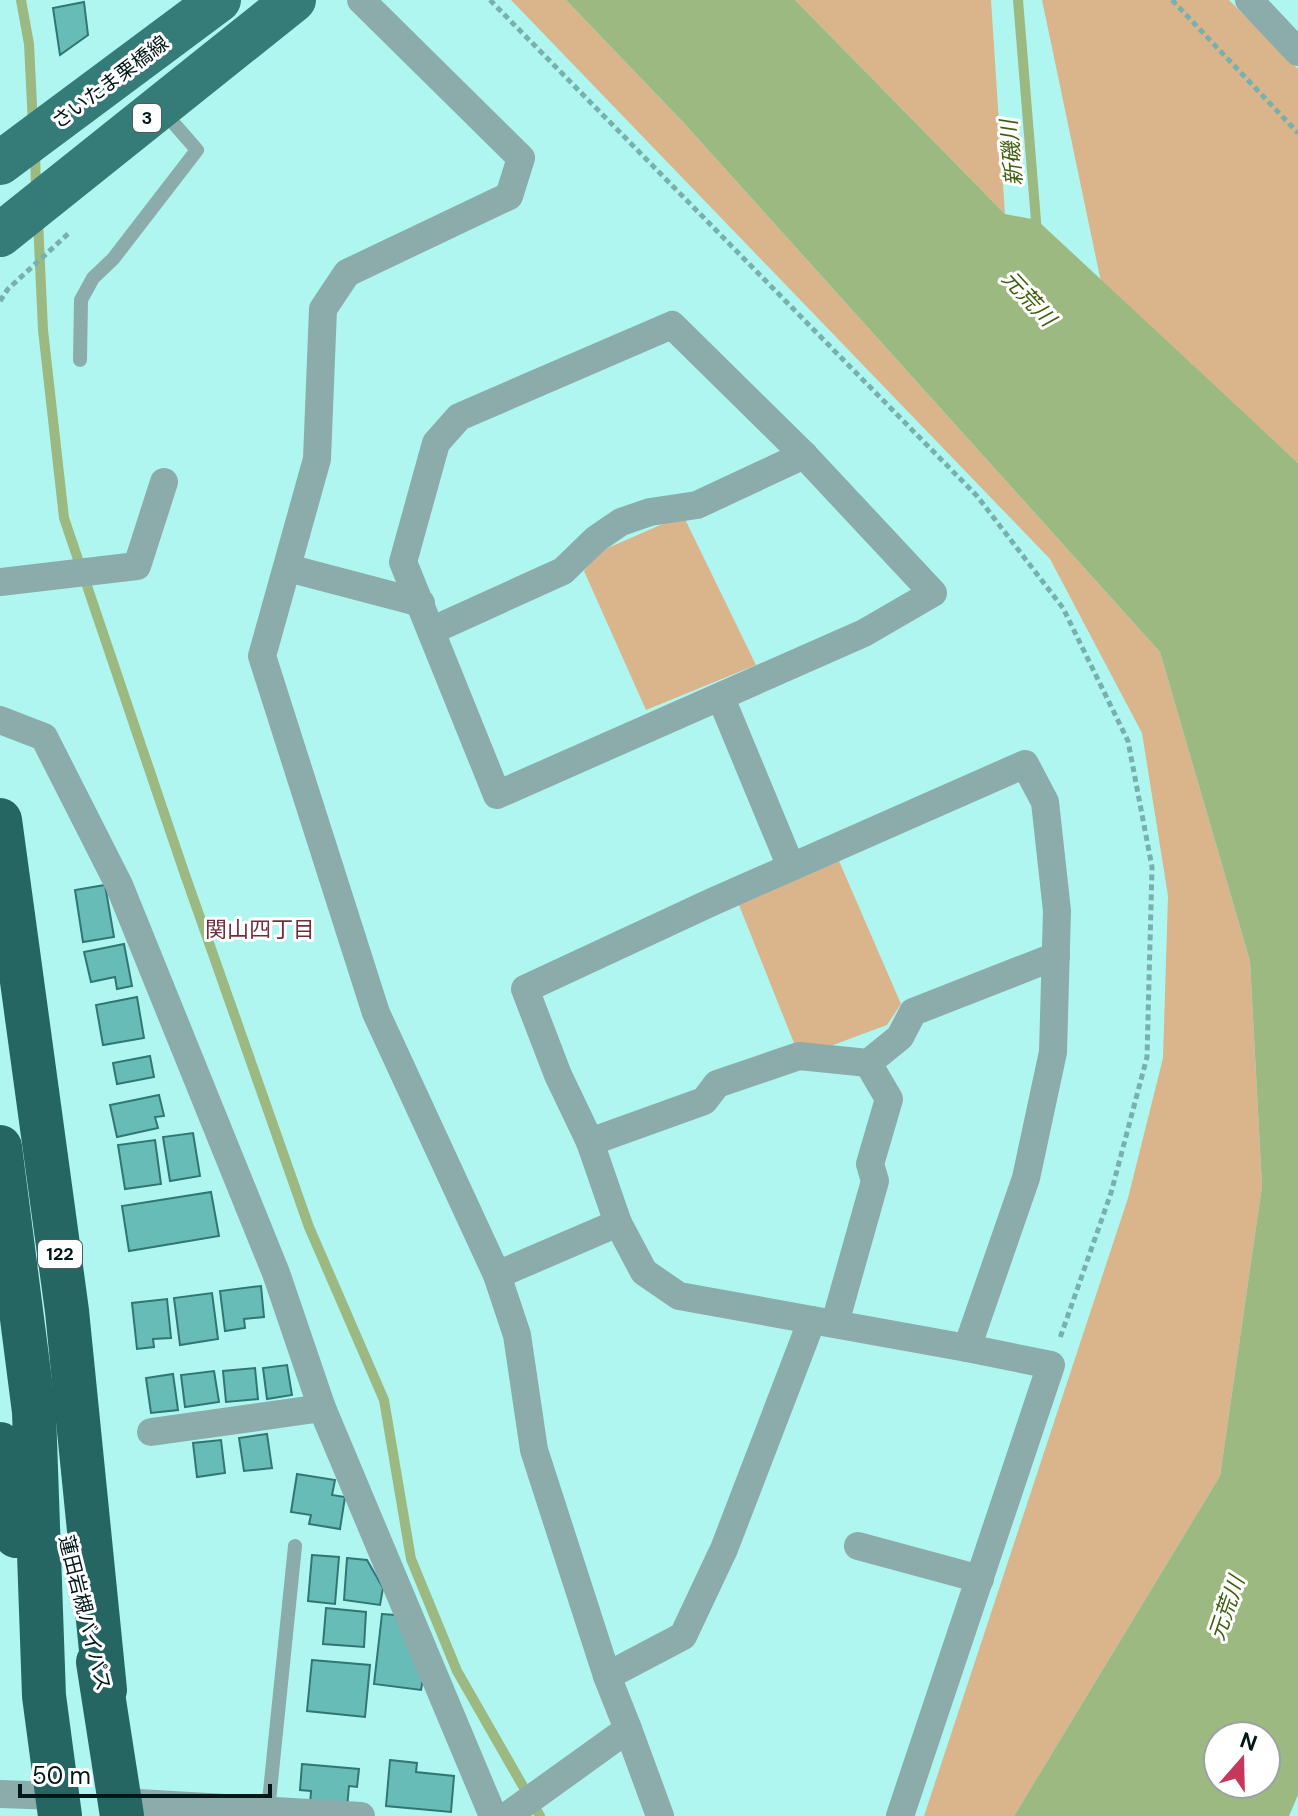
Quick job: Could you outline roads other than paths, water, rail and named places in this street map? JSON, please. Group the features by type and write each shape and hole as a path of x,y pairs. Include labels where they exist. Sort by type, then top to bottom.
{"highway":[{"name":"122","path":"0,820 67,1311 105,1690"},
{"name":"蓮田岩槻バイパス","path":"0,1147 34,1412 44,1696 58,1806"},
{"name":"蓮田岩槻バイパス","path":"34,1412 105,1690 122,1809"},
{"name":"122","path":"0,1444 44,1696"}],"main road":[{"name":"さいたま栗橋線","path":"0,163 219,0"},
{"name":"3","path":"0,235 294,0"}],"street":[{"path":"361,0 521,158 509,196 347,273 323,309 317,459 262,656 376,1013 497,1275 517,1335 534,1450 607,1676 660,1816"},
{"path":"1249,0 1298,52"},
{"path":"672,325 804,455 933,593 864,633 497,795 403,562 436,443 459,417 672,325"},
{"path":"433,630 563,571 596,539 621,522 650,512 697,505 804,455"},
{"path":"0,582 137,566 164,482"},
{"path":"288,568 421,603"},
{"path":"721,698 791,867"},
{"path":"0,720 44,737 119,885 276,1273 322,1408 493,1816"},
{"path":"900,1816 1051,1365 679,1296 644,1272 618,1223 590,1142 558,1075 525,989 1025,764 1045,802 1057,911 1053,1052 1026,1178 967,1348"},
{"path":"590,1142 704,1101 717,1084 799,1056 868,1063 900,1037 913,1012 1056,956"},
{"path":"607,1676 683,1636 823,1322 875,1181 870,1164 889,1099 868,1063"},
{"path":"497,1275 618,1223"},
{"path":"151,1432 322,1408"},
{"path":"858,1546 980,1579"},
{"path":"507,1816 628,1729"},
{"path":"0,1794 58,1806"},
{"path":"122,1809 361,1816"}],"lane":[{"path":"80,360 81,300 93,278 113,259 197,150 160,107"},
{"path":"268,1811 295,1546"}],"water":[{"name":"元荒川","path":"566,0 795,0 1005,214 1037,220 1298,463 1298,1795 1289,1816 1014,1816 1220,1476 1262,1186 1250,961 1160,652 683,122"}],"waterway":[{"path":"21,0 29,44 33,125"},
{"name":"新磯川","path":"1018,0 1037,233"},
{"path":"35,153 36,189"},
{"path":"38,221 43,330 64,518 309,1227 384,1400 411,1559 457,1671 540,1816"}],"district":[{"name":"関山四丁目","path":"260,929"}]}
